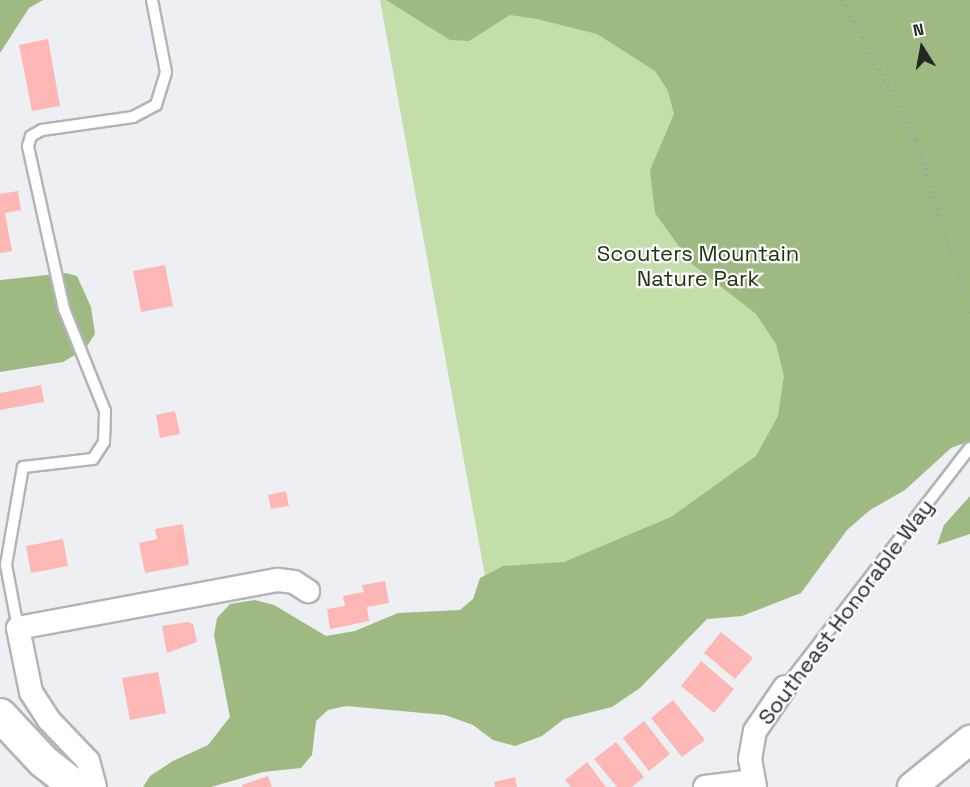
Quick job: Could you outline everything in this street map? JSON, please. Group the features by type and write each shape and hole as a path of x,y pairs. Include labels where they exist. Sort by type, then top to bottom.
{"main road":[{"path":"0,714 44,761 76,787"}],"street":[{"path":"95,787 88,761 49,720 31,692 18,628 278,580 294,582 308,591"},
{"name":"Southeast Honorable Way","path":"755,784 750,759 755,731 785,687"},
{"path":"912,787 970,741"},
{"path":"705,787 755,784"}],"lane":[{"path":"18,628 6,565 23,467 93,459 104,442 105,432 105,411 64,309 28,146 31,136 42,130 133,117 156,105 166,72 152,0"},
{"name":"Southeast Honorable Way","path":"785,687 970,448"}],"path":[{"path":"842,0 916,140 970,314"}],"green space":[{"path":"0,0 43,0 29,8 0,53"},
{"name":"Scouters Mountain Nature Park","path":"380,0 970,0 970,433 498,647"},
{"path":"386,0 970,0 970,441 951,448 905,490 870,510 847,530 801,593 742,616 707,619 640,688 612,707 564,719 542,736 515,746 493,740 473,725 445,715 346,706 328,710 316,721 312,755 301,768 263,772 211,787 143,787 150,776 173,761 208,745 230,717 214,635 217,618 230,604 255,600 274,605 326,636 355,631 398,613 460,610 473,599 480,578 503,566 564,562 671,517 756,456 778,416 784,376 776,344 756,314 691,263 655,213 650,170 674,114 668,91 655,71 597,34 537,19 510,15 469,41 450,40"},
{"path":"66,273 77,276 91,307 95,334 85,349 63,362 0,372 0,280"},
{"path":"970,496 970,534 937,545 944,525"}],"building":[{"path":"48,39 60,106 32,111 19,45"},
{"path":"18,191 21,210 5,213 12,251 0,253 0,194"},
{"path":"165,265 173,306 141,312 133,271"},
{"path":"41,385 44,402 0,410 0,393"},
{"path":"175,411 180,434 160,438 156,415"},
{"path":"286,491 289,506 271,509 268,495"},
{"path":"183,524 189,565 145,573 139,543 157,539 155,529"},
{"path":"63,539 68,566 31,573 26,546"},
{"path":"385,581 389,603 367,607 369,621 330,629 327,609 345,606 343,596 364,592 362,585"},
{"path":"187,622 193,624 197,642 167,653 162,626"},
{"path":"721,632 753,658 735,679 704,653"},
{"path":"701,661 734,689 714,713 681,686"},
{"path":"158,672 166,713 130,720 122,678"},
{"path":"673,700 705,740 682,757 651,718"},
{"path":"644,721 670,754 649,771 623,738"},
{"path":"616,742 644,777 632,787 617,787 594,759"},
{"path":"587,762 606,787 571,787 565,780"},
{"path":"268,776 272,787 242,787 242,785"},
{"path":"515,777 517,787 495,787 494,782"}]}
